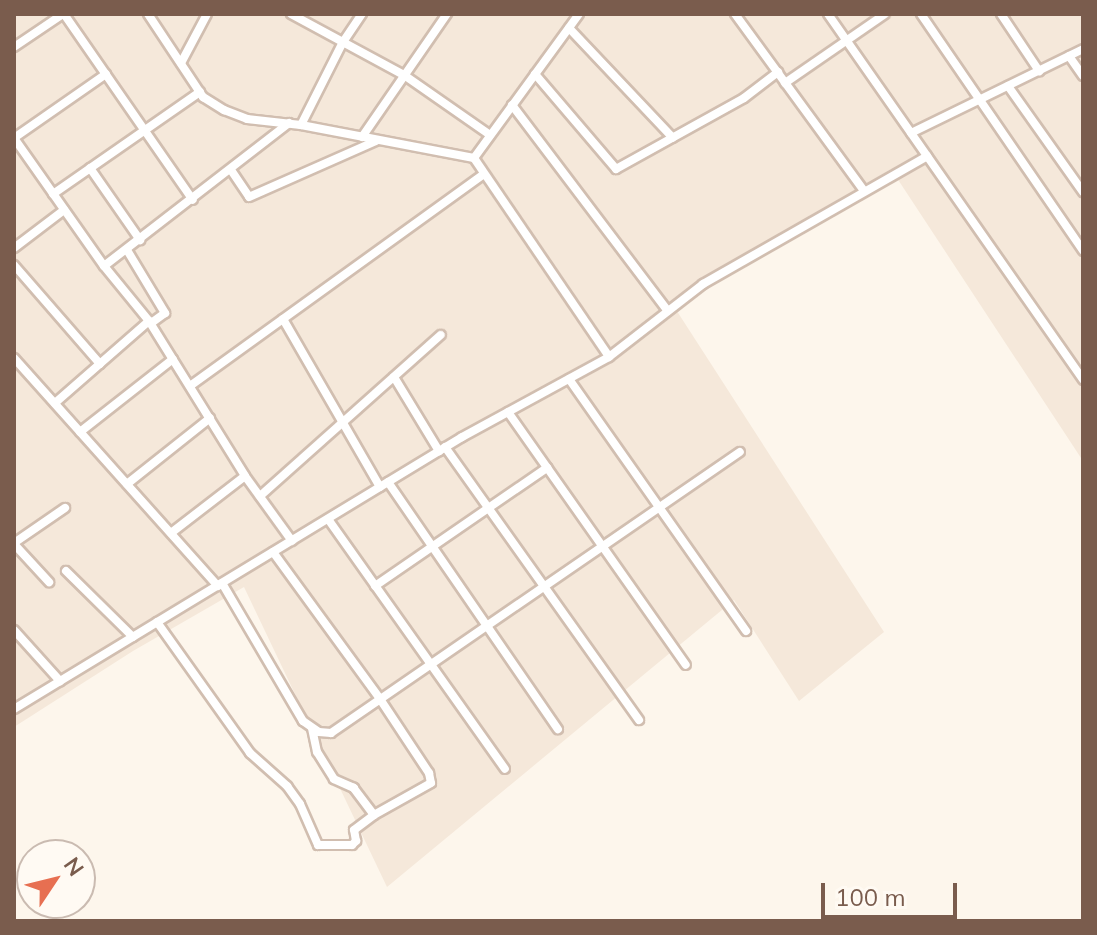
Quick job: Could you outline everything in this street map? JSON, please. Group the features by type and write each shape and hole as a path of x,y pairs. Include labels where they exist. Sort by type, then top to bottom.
{"street":[{"path":"14,47 64,14 193,200"},
{"path":"181,63 207,14"},
{"path":"291,14 404,75 490,135"},
{"path":"301,125 343,42 362,14"},
{"path":"362,137 447,14"},
{"path":"474,158 579,14"},
{"path":"735,14 864,191"},
{"path":"828,14 1083,380"},
{"path":"785,83 885,14"},
{"path":"921,14 1083,251"},
{"path":"1001,14 1039,71"},
{"path":"151,15 200,92 224,110 247,119 301,125 474,158 609,357"},
{"path":"569,28 673,138"},
{"path":"911,133 1083,49"},
{"path":"1069,56 1083,76"},
{"path":"535,74 616,169 744,98 778,72"},
{"path":"106,74 14,138 104,266 150,322 245,476 292,541"},
{"path":"1008,86 1083,192"},
{"path":"53,194 200,92"},
{"path":"512,105 668,311"},
{"path":"104,266 289,123"},
{"path":"231,170 249,197 378,140"},
{"path":"14,709 442,449 609,357 703,284 927,156"},
{"path":"90,168 140,240"},
{"path":"190,386 484,174"},
{"path":"14,248 64,210"},
{"path":"55,403 150,322 165,313 127,250"},
{"path":"14,265 100,364"},
{"path":"283,319 384,485 432,547 558,729"},
{"path":"260,496 441,335"},
{"path":"14,358 220,584 303,721 312,729 331,733 740,452"},
{"path":"80,432 173,359"},
{"path":"394,377 442,449 489,508 639,720"},
{"path":"569,379 746,631"},
{"path":"508,412 686,665"},
{"path":"127,484 210,418"},
{"path":"375,586 547,468"},
{"path":"171,533 245,476"},
{"path":"49,582 14,544 65,508"},
{"path":"328,519 505,769"},
{"path":"157,622 250,753 287,786 300,804 318,845 324,848 355,844 354,830 374,815 425,788 431,777 380,699 273,552"},
{"path":"66,571 133,637"},
{"path":"14,630 60,681"},
{"path":"312,729 317,752 334,779 354,788 374,815"}],"shaded area":[{"path":"14,14 1083,14 1083,461 891,169 673,305 884,632 799,701 734,600 387,887 244,587 133,651 14,727"}]}
